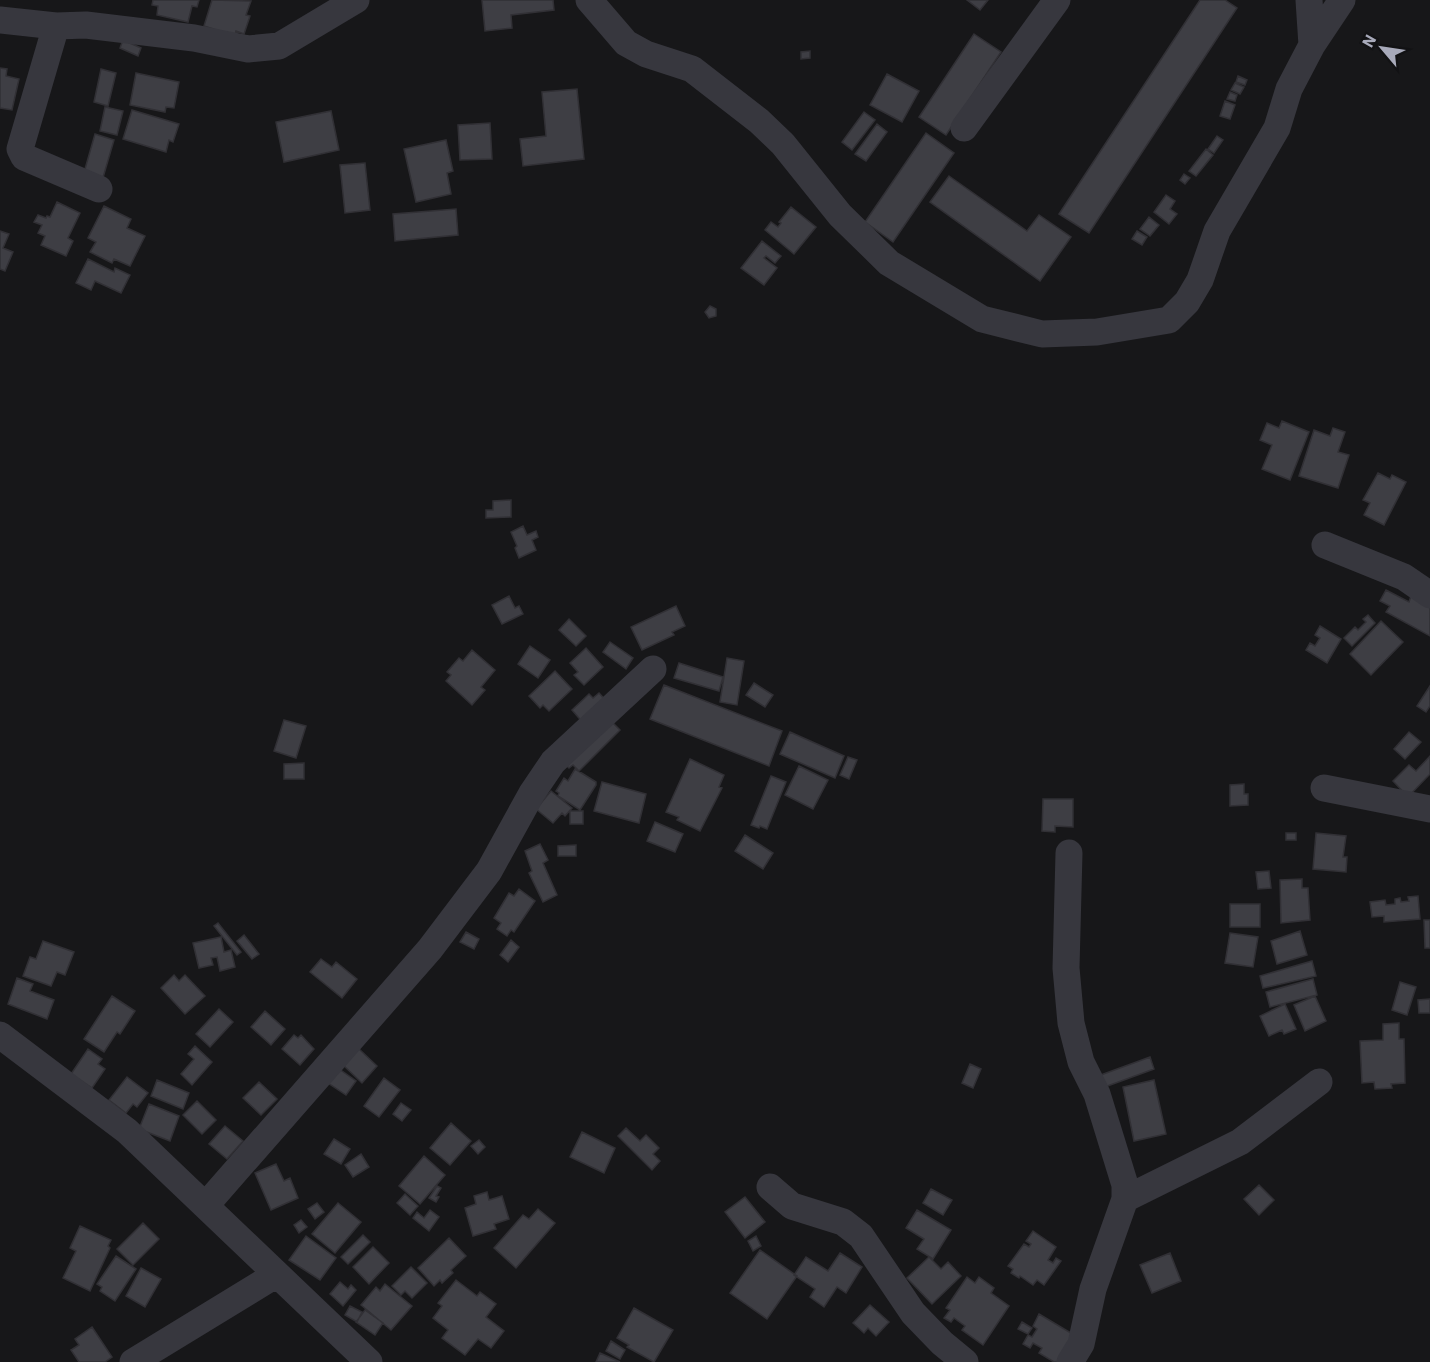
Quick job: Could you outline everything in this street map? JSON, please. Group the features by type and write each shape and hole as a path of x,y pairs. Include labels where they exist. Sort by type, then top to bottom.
{"street":[{"path":"0,20 56,26 86,25 194,38 248,49 279,46 356,0"},
{"path":"589,0 626,43 646,54 692,69 759,122 783,144 840,215 889,263 982,320 1042,334 1096,332 1169,320 1187,302 1200,280 1217,231 1277,128 1289,89 1312,45 1342,0"},
{"path":"964,128 1057,0"},
{"path":"1309,0 1312,45"},
{"path":"56,26 21,149 24,157 99,189"},
{"path":"1325,545 1404,577 1430,595"},
{"path":"206,1205 430,949 489,871 532,793 553,762 653,669"},
{"path":"1324,788 1430,809"},
{"path":"1069,853 1066,968 1071,1023 1081,1062 1100,1106 1125,1185 1125,1199 1093,1289 1081,1344 1070,1362"},
{"path":"0,1035 128,1131 369,1362"},
{"path":"1125,1199 1240,1142 1319,1082"},
{"path":"770,1187 792,1206 843,1222 861,1236 913,1313 942,1343 965,1362"},
{"path":"133,1362 277,1274"}],"building":[{"path":"153,0 199,0 197,7 192,6 188,22 157,15 158,6 152,5"},
{"path":"212,0 251,1 246,15 250,16 244,34 236,31 235,36 204,26"},
{"path":"482,0 553,0 554,10 511,15 512,28 485,31"},
{"path":"967,0 988,0 980,10"},
{"path":"1200,0 1225,0 1237,8 1089,233 1059,214"},
{"path":"974,34 1001,52 946,135 919,117"},
{"path":"123,40 141,48 138,56 120,48"},
{"path":"810,51 810,58 801,59 801,52"},
{"path":"0,68 7,69 6,76 19,79 12,110 0,108"},
{"path":"101,69 116,73 108,106 94,102"},
{"path":"136,73 179,82 174,108 166,107 165,112 130,105"},
{"path":"887,74 919,91 902,122 870,105"},
{"path":"1238,76 1247,80 1245,85 1236,82"},
{"path":"1235,83 1244,87 1240,94 1231,90"},
{"path":"577,89 584,159 523,166 520,139 546,136 542,92"},
{"path":"1230,92 1237,95 1235,101 1227,99"},
{"path":"1225,101 1235,105 1230,119 1220,116"},
{"path":"105,107 123,111 117,135 100,131"},
{"path":"132,110 179,124 173,142 169,140 166,152 123,139"},
{"path":"331,111 339,150 284,162 276,122"},
{"path":"864,112 875,120 852,150 842,142"},
{"path":"490,123 492,159 460,160 458,125"},
{"path":"877,124 887,132 866,161 855,154"},
{"path":"926,133 954,153 893,242 865,222"},
{"path":"95,134 114,140 102,181 83,176"},
{"path":"1217,136 1223,140 1214,153 1208,149"},
{"path":"446,140 453,171 447,173 451,194 416,202 404,149"},
{"path":"1206,149 1213,155 1196,176 1189,171"},
{"path":"365,163 370,210 345,213 340,165"},
{"path":"1184,174 1190,178 1185,184 1180,180"},
{"path":"949,176 1027,231 1039,215 1071,237 1040,281 930,202"},
{"path":"1166,195 1175,201 1170,209 1177,214 1169,224 1154,212"},
{"path":"57,202 80,213 68,238 73,241 66,256 41,245 45,236 38,233 42,225 34,222 38,215 50,217"},
{"path":"104,206 131,219 127,228 145,236 130,266 114,259 112,263 90,252 96,242 88,238"},
{"path":"791,207 816,227 794,254 765,230 771,222 778,227 781,223 779,222"},
{"path":"456,209 458,235 395,241 393,214"},
{"path":"1149,217 1159,225 1150,236 1140,229"},
{"path":"0,231 9,234 3,248 13,252 5,271 0,269"},
{"path":"1137,231 1147,237 1142,245 1132,239"},
{"path":"762,241 781,256 775,263 766,256 764,258 777,268 764,285 741,268"},
{"path":"88,259 114,272 115,268 130,275 121,293 95,281 91,290 76,283"},
{"path":"710,306 716,309 716,316 709,318 705,312"},
{"path":"1282,421 1309,432 1290,480 1262,469 1272,445 1260,440 1267,423 1279,428"},
{"path":"1333,428 1345,432 1338,452 1349,455 1338,488 1299,476 1314,430 1330,436"},
{"path":"1378,473 1390,479 1392,475 1406,482 1384,525 1364,515 1370,503 1363,500"},
{"path":"511,500 511,517 486,518 486,510 493,510 493,501"},
{"path":"523,526 527,535 536,531 538,537 532,540 536,550 519,558 511,532"},
{"path":"1386,590 1409,602 1411,596 1430,606 1430,636 1386,612 1390,606 1380,601"},
{"path":"509,596 515,608 519,606 523,614 502,624 492,605"},
{"path":"676,606 685,626 672,632 674,635 642,650 631,627"},
{"path":"1368,615 1375,623 1352,646 1344,638 1355,627 1358,630 1366,622 1363,619"},
{"path":"569,619 586,636 576,646 559,630"},
{"path":"1381,621 1403,642 1371,675 1350,654"},
{"path":"1320,626 1341,639 1327,663 1306,650 1310,643 1315,646 1320,638 1315,635"},
{"path":"610,642 633,658 626,669 603,652"},
{"path":"530,646 550,660 538,678 518,664"},
{"path":"586,648 603,667 584,685 574,675 578,672 570,663"},
{"path":"472,650 495,670 481,687 485,690 472,705 446,681 451,675 447,672 459,658 463,661"},
{"path":"727,658 744,661 737,705 720,702"},
{"path":"679,663 723,677 719,691 674,678"},
{"path":"555,671 572,689 549,711 543,705 540,708 529,696"},
{"path":"754,683 773,695 765,707 746,695"},
{"path":"664,685 782,731 769,766 650,719"},
{"path":"1430,686 1430,706 1426,712 1417,706"},
{"path":"599,693 608,703 584,724 572,710 589,694 593,698"},
{"path":"284,720 306,726 296,758 274,751"},
{"path":"611,721 620,730 579,771 573,765 569,768 562,761"},
{"path":"790,732 844,756 835,778 780,754"},
{"path":"1409,732 1421,742 1405,759 1394,749"},
{"path":"1430,756 1430,774 1408,797 1393,781 1409,765 1416,771"},
{"path":"848,757 857,760 849,779 840,775"},
{"path":"690,759 724,775 719,787 722,788 700,831 677,820 679,817 666,812"},
{"path":"304,763 304,779 284,779 284,764"},
{"path":"799,766 828,780 813,809 785,795"},
{"path":"575,769 596,782 580,810 558,796 559,793 556,791 564,778 568,781"},
{"path":"771,776 786,782 767,829 760,826 759,828 751,825"},
{"path":"602,782 646,794 639,823 594,811"},
{"path":"1244,784 1244,794 1248,794 1248,805 1230,806 1230,785"},
{"path":"551,791 572,808 565,816 562,813 553,823 536,809"},
{"path":"1043,799 1073,799 1073,827 1055,826 1055,832 1042,831"},
{"path":"570,811 583,811 583,824 570,824"},
{"path":"655,822 683,834 675,852 647,841"},
{"path":"1286,833 1296,833 1296,840 1286,840"},
{"path":"1316,833 1346,836 1343,857 1347,857 1346,872 1313,869"},
{"path":"745,835 773,853 763,869 735,851"},
{"path":"540,844 548,860 543,863 557,895 543,902 529,873 532,871 525,851"},
{"path":"576,845 576,856 558,856 558,846"},
{"path":"1269,871 1271,888 1258,889 1256,872"},
{"path":"1302,879 1302,888 1308,888 1310,920 1281,923 1280,880"},
{"path":"519,889 535,901 514,932 511,930 507,936 497,929 501,923 494,918 509,893 514,896"},
{"path":"1418,896 1420,919 1384,922 1384,916 1372,917 1370,902 1385,900 1386,905 1395,904 1395,899 1400,898 1401,902 1409,901 1408,897"},
{"path":"1230,904 1260,904 1260,927 1230,927"},
{"path":"1424,920 1430,920 1430,948 1425,948"},
{"path":"218,923 241,952 237,955 214,926"},
{"path":"1300,931 1307,955 1277,964 1271,941"},
{"path":"466,932 479,939 474,949 460,942"},
{"path":"1230,933 1258,937 1253,967 1225,963"},
{"path":"244,935 259,954 252,959 237,941"},
{"path":"221,937 224,952 231,950 235,967 220,971 217,957 211,958 213,965 199,968 193,943"},
{"path":"511,940 519,947 508,962 500,955"},
{"path":"43,941 74,952 65,975 57,972 51,986 23,976 30,957 36,959"},
{"path":"321,959 332,967 336,962 357,979 342,998 310,972"},
{"path":"1312,961 1316,976 1263,988 1260,976"},
{"path":"174,975 179,981 185,975 205,996 185,1014 161,988"},
{"path":"17,978 33,984 30,991 54,1000 47,1019 8,1004"},
{"path":"1313,979 1317,995 1270,1007 1266,992"},
{"path":"1400,982 1416,987 1407,1015 1392,1010"},
{"path":"112,996 135,1011 120,1034 117,1032 104,1052 84,1039"},
{"path":"1315,996 1326,1021 1305,1031 1294,1005"},
{"path":"1430,999 1430,1013 1419,1013 1418,1000"},
{"path":"1285,1004 1296,1029 1284,1034 1282,1030 1269,1036 1260,1016"},
{"path":"219,1009 233,1022 210,1047 196,1034"},
{"path":"265,1011 285,1029 271,1045 251,1027"},
{"path":"1399,1023 1399,1039 1404,1039 1405,1083 1391,1084 1392,1088 1375,1089 1374,1082 1362,1083 1360,1041 1383,1040 1383,1024"},
{"path":"294,1035 298,1038 301,1035 314,1049 300,1065 282,1049"},
{"path":"195,1046 212,1062 192,1085 181,1074 194,1059 188,1054"},
{"path":"358,1048 377,1066 362,1083 343,1065"},
{"path":"88,1049 102,1059 98,1064 105,1069 92,1088 71,1074"},
{"path":"1150,1057 1154,1069 1102,1088 1098,1076"},
{"path":"970,1064 981,1069 973,1088 962,1083"},
{"path":"335,1066 356,1081 346,1095 325,1081"},
{"path":"127,1077 148,1093 137,1107 133,1104 126,1113 109,1100"},
{"path":"384,1078 400,1090 379,1117 364,1106"},
{"path":"157,1080 189,1093 183,1109 151,1096"},
{"path":"1154,1080 1166,1134 1134,1141 1123,1087"},
{"path":"259,1082 277,1099 261,1115 243,1098"},
{"path":"197,1101 216,1120 202,1134 183,1115"},
{"path":"401,1103 411,1110 402,1121 393,1114"},
{"path":"149,1104 179,1116 170,1141 139,1129"},
{"path":"451,1123 471,1141 450,1165 430,1148"},
{"path":"225,1126 243,1141 227,1159 209,1144"},
{"path":"626,1128 640,1141 646,1135 659,1148 653,1154 660,1161 652,1170 618,1136"},
{"path":"582,1132 615,1148 604,1173 570,1157"},
{"path":"334,1139 350,1149 341,1164 324,1154"},
{"path":"479,1140 485,1147 478,1154 471,1146"},
{"path":"361,1154 369,1167 353,1177 345,1165"},
{"path":"424,1156 445,1175 420,1204 399,1186"},
{"path":"276,1164 284,1181 290,1178 298,1198 271,1210 255,1173"},
{"path":"1259,1185 1274,1200 1259,1215 1244,1199"},
{"path":"437,1186 441,1188 436,1196 439,1197 436,1202 429,1198"},
{"path":"931,1189 952,1200 943,1215 923,1203"},
{"path":"487,1192 489,1200 502,1196 509,1219 494,1224 496,1229 473,1236 465,1208 476,1204 474,1196"},
{"path":"405,1194 418,1206 410,1215 397,1203"},
{"path":"745,1197 765,1222 745,1238 725,1212"},
{"path":"317,1203 324,1212 315,1219 308,1209"},
{"path":"338,1203 361,1222 335,1253 312,1234"},
{"path":"538,1209 555,1223 516,1268 494,1248 523,1215 529,1219"},
{"path":"430,1210 439,1217 429,1231 413,1218 417,1212 424,1218"},
{"path":"917,1210 951,1230 933,1259 917,1249 924,1239 906,1228"},
{"path":"301,1220 307,1227 299,1233 294,1225"},
{"path":"143,1223 159,1239 133,1265 117,1249"},
{"path":"80,1226 111,1240 108,1246 110,1248 90,1291 63,1278 76,1251 70,1248"},
{"path":"1033,1231 1056,1247 1048,1260 1053,1263 1056,1258 1061,1261 1044,1285 1037,1280 1033,1285 1020,1276 1019,1278 1011,1273 1013,1269 1008,1266 1024,1244 1029,1247 1031,1244 1026,1241"},
{"path":"363,1235 370,1242 348,1264 341,1257"},
{"path":"306,1236 336,1258 320,1280 289,1260"},
{"path":"756,1236 761,1246 753,1251 748,1241"},
{"path":"449,1238 466,1256 451,1270 453,1273 442,1283 440,1280 434,1286 418,1268"},
{"path":"373,1247 389,1263 369,1284 353,1267"},
{"path":"760,1250 797,1276 767,1319 730,1293"},
{"path":"840,1253 862,1267 846,1293 837,1287 824,1307 810,1297 815,1289 794,1275 806,1257 828,1271"},
{"path":"1170,1253 1181,1281 1152,1293 1140,1265"},
{"path":"116,1256 136,1269 115,1301 100,1291 102,1287 97,1284"},
{"path":"929,1257 941,1269 948,1262 961,1276 932,1304 907,1278"},
{"path":"411,1267 427,1283 412,1298 405,1291 401,1295 392,1286"},
{"path":"141,1268 161,1279 145,1307 126,1296"},
{"path":"967,1277 975,1283 979,1277 994,1288 991,1293 1009,1306 983,1345 962,1330 965,1326 954,1318 951,1322 944,1318 950,1310 946,1308"},
{"path":"456,1280 477,1296 480,1292 496,1304 486,1317 504,1331 491,1348 478,1339 465,1355 442,1338 448,1330 433,1318 442,1306 438,1303"},
{"path":"340,1282 348,1289 351,1285 356,1290 343,1306 330,1294"},
{"path":"385,1284 412,1306 391,1330 361,1305 376,1287 380,1291"},
{"path":"870,1305 889,1322 876,1336 868,1328 864,1333 853,1323"},
{"path":"350,1306 362,1312 357,1322 345,1315"},
{"path":"634,1308 673,1330 654,1362 627,1347 629,1345 617,1338"},
{"path":"365,1310 383,1323 375,1335 356,1322"},
{"path":"1039,1314 1076,1336 1061,1362 1054,1362 1039,1353 1042,1348 1033,1343 1030,1348 1023,1344 1028,1335 1032,1337 1037,1329 1033,1326"},
{"path":"1022,1322 1032,1328 1028,1334 1018,1329"},
{"path":"92,1327 112,1357 105,1362 79,1362 71,1350 79,1345 75,1339"},
{"path":"611,1341 625,1350 620,1359 606,1351"},
{"path":"600,1353 620,1362 596,1362"}]}
